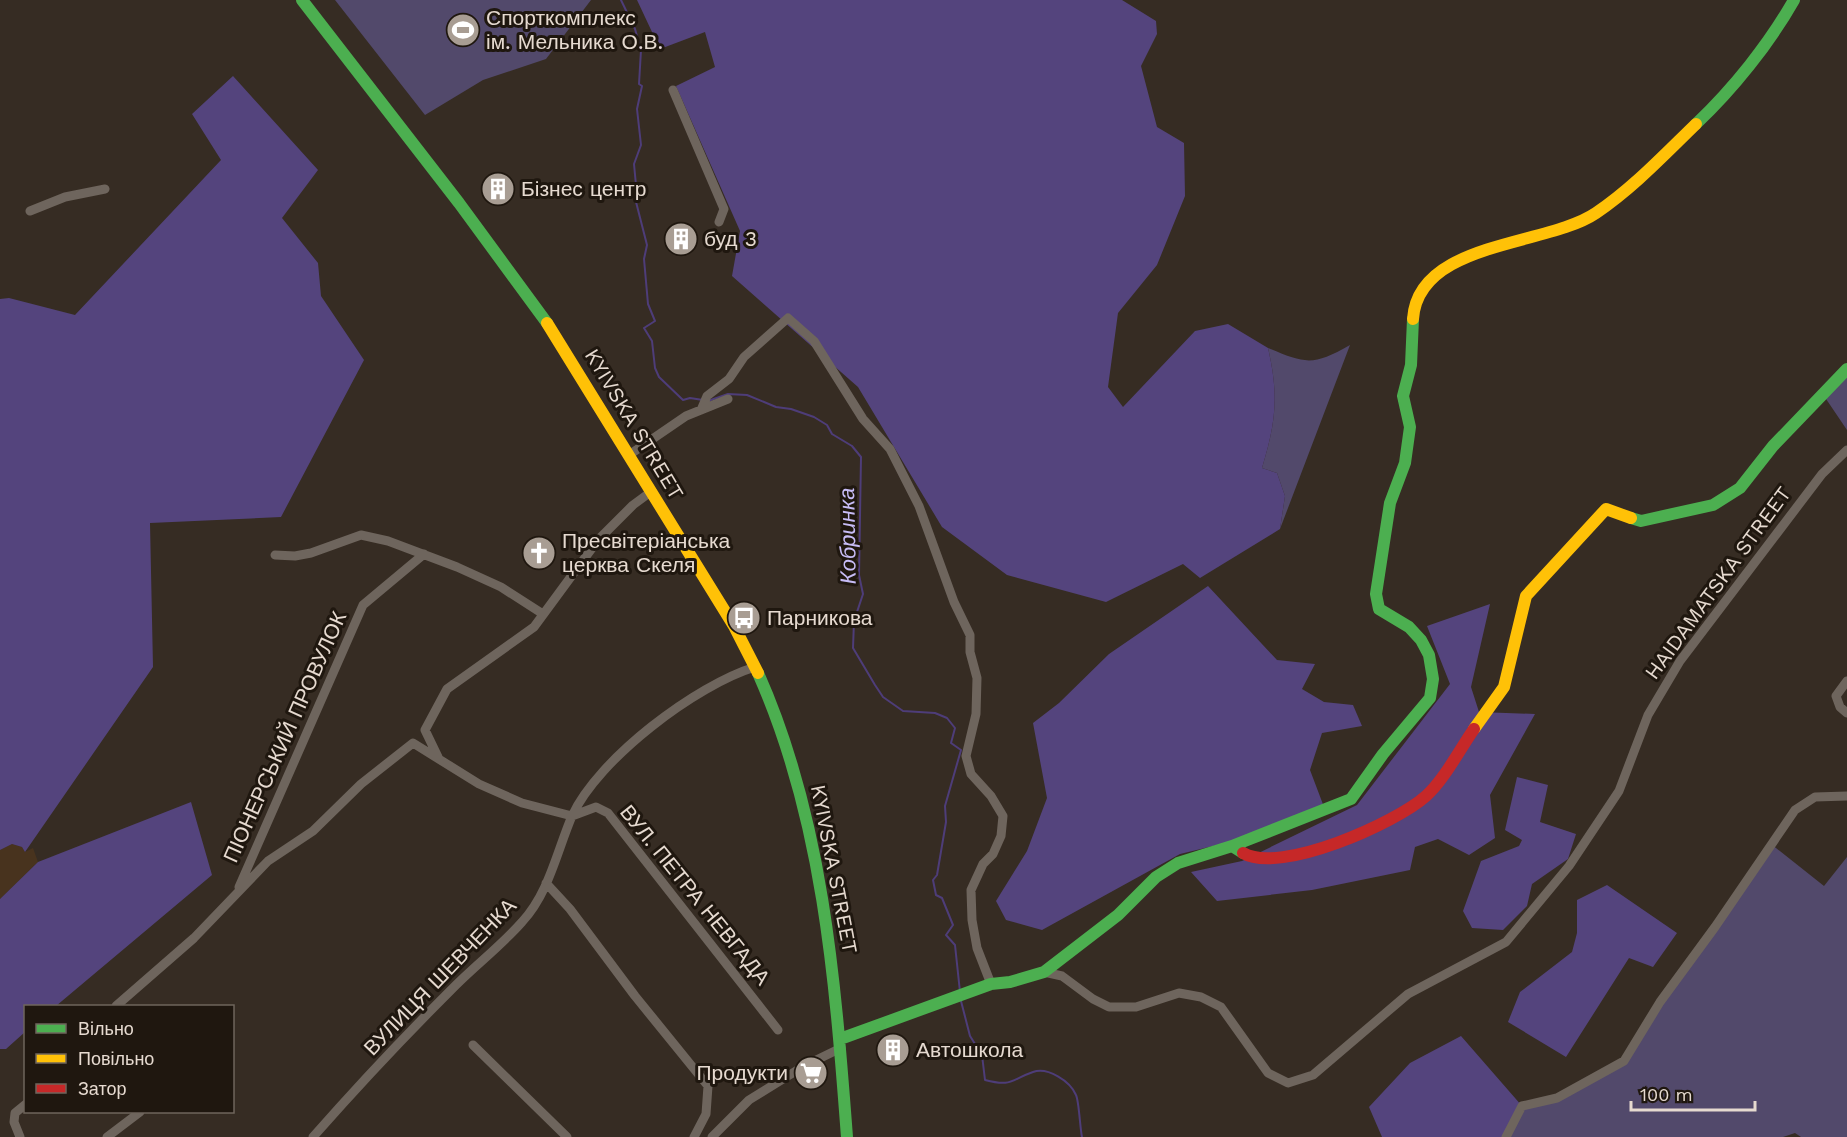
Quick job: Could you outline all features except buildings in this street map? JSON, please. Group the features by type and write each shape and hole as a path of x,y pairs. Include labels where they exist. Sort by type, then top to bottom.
{"street":[{"name":"KYIVSKA STREET","path":"302,0 459,203 562,344 599,401 629,455 734,626 755,667 790,752 826,914 847,1137"},
{"path":"712,1137 749,1100 840,1044 991,984 1010,982 1044,972 1118,915 1163,872 1178,863 1233,846 1351,799 1383,754 1430,698 1433,679 1429,655 1421,640 1409,627 1379,609 1376,594 1390,503 1405,463 1410,427 1402,396 1412,365 1414,309 1418,294 1448,267 1468,256 1577,222 1595,214 1637,180 1713,108 1782,21 1794,0"},
{"path":"673,90 724,209 718,222"},
{"path":"30,211 65,197 105,189"},
{"path":"629,455 703,403 729,379 744,357 788,318 814,341 864,419 890,449 920,506 954,602 970,634 970,652 977,678 976,714 966,756 971,774 991,796 1003,816 1001,836 993,854 983,864 971,890 972,920 977,948 991,984"},
{"name":"HAIDAMATSKA STREET","path":"1233,846 1250,857 1283,856 1330,848 1398,816 1427,795 1504,687 1526,596 1606,509 1641,521 1713,505 1740,488 1773,446 1847,369"},
{"path":"703,403 728,399"},
{"name":"HAIDAMATSKA STREET","path":"1044,972 1062,976 1093,999 1109,1007 1136,1007 1179,993 1201,997 1221,1007 1268,1073 1278,1080 1288,1083 1313,1074 1408,994 1506,942 1569,866 1619,791 1648,716 1680,661 1822,474 1847,450"},
{"path":"438,757 425,730 447,689 534,627 598,540 633,505 652,491"},
{"path":"275,555 296,556 311,553 361,535 424,554 501,587 543,614"},
{"name":"ПІОНЕРСЬКИЙ ПРОВУЛОК","path":"237,891 363,605 424,554"},
{"name":"ВУЛИЦЯ ШЕВЧЕНКА","path":"313,1137 349,1096 452,989 524,921 546,883 572,816 595,779 613,760 705,688 733,674 755,667"},
{"path":"1847,681 1836,696 1840,707 1847,713"},
{"path":"117,1005 194,938 268,861 313,831 361,784 413,743 479,784 522,803 572,816"},
{"path":"1506,1137 1522,1106 1557,1098 1624,1061 1660,1002 1715,927 1795,810 1815,797 1847,796"},
{"name":"ВУЛ. ПЕТРА НЕВГАДА","path":"572,816 596,807 613,818 778,1030"},
{"path":"546,883 570,909 635,996 708,1086 706,1114 694,1137"},
{"path":"473,1045 567,1137"},
{"path":"20,1137 14,1122 15,1113 24,1106"},
{"path":"107,1137 139,1113"}],"shaded area":[{"name":"Спорткомплекс ім. Мельника О.В.","path":"335,0 591,0 546,59 483,80 425,115"},
{"path":"637,0 1122,0 1156,21 1157,34 1141,66 1157,127 1184,143 1185,196 1157,265 1118,313 1108,387 1123,407 1195,331 1228,324 1268,348 1275,395 1273,422 1262,468 1277,473 1285,496 1280,529 1200,578 1183,564 1106,602 1007,575 942,527 858,387 732,276 740,231 676,86 715,67 705,32 660,49"},
{"path":"233,76 318,170 282,218 318,263 321,296 364,360 281,517 150,523 153,667 25,852 22,847 12,844 0,850 0,299 9,298 75,315 221,160 192,114"},
{"path":"1350,345 1280,529 1285,496 1277,473 1262,468 1273,422 1275,395 1268,348 1301,360 1309,360 1327,357"},
{"path":"1847,369 1847,430 1822,393"},
{"path":"1208,586 1277,660 1315,664 1302,689 1324,702 1353,705 1362,726 1322,733 1310,770 1324,807 1238,840 1180,854 1042,930 1006,920 996,901 1027,851 1047,798 1033,723 1059,703 1109,654"},
{"path":"1490,604 1471,687 1479,712 1535,714 1490,795 1495,838 1469,855 1438,839 1415,847 1410,870 1312,890 1217,901 1191,872 1242,861 1357,805 1450,684 1427,626"},
{"path":"1517,777 1548,785 1540,822 1576,834 1568,859 1532,884 1527,906 1503,930 1472,928 1463,911 1481,861 1519,846 1522,840 1505,830"},
{"path":"191,802 212,875 57,1005 24,1005 24,1033 6,1049 0,1049 0,899 38,862"},
{"path":"12,844 22,847 25,852 33,848 38,862 0,899 0,850"},
{"path":"1771,844 1824,886 1847,857 1847,1137 1801,1137 1795,1133 1783,1137 1506,1137 1522,1106 1557,1098 1624,1061"},
{"path":"1607,885 1677,933 1653,967 1629,958 1566,1057 1508,1022 1520,992 1572,952 1577,933 1577,900"},
{"path":"1461,1036 1522,1106 1505,1137 1382,1137 1369,1107 1410,1063"}],"waterway":[{"name":"Кобринка","path":"621,0 635,29 641,50 639,84 642,86 637,109 641,145 634,164 637,196 635,198 647,245 644,259 648,304 655,321 644,328 652,341 655,368 659,377 683,400 690,398 703,400"},
{"name":"Кобринка","path":"708,401 728,394 747,395 776,407 791,409 814,417 827,425 832,434 852,446 861,457 859,575 863,594 854,621 853,648 883,697 903,711 935,713 947,718 955,728 951,743 961,750 945,806 946,822 937,875 933,880 936,895 942,898 953,925 946,935 955,945 960,992"},
{"name":"Кобринка","path":"961,1001 970,1036 982,1055 985,1080 1006,1083 1039,1071 1058,1076 1076,1095 1082,1137"}],"traffic: fast":[{"path":"302,0 459,203 547,323"},
{"path":"1696,124 1750,65 1794,0"},
{"path":"1232,846 1351,799 1383,754 1430,698 1433,679 1429,655 1421,640 1409,627 1379,609 1376,594 1390,503 1405,463 1410,427 1403,396 1411,365 1413,319"},
{"path":"1631,518 1641,521 1713,505 1740,488 1773,446 1847,369"},
{"path":"758,673 780,728 798,785 812,842 831,959 847,1137"},
{"path":"840,1039 991,984 1010,982 1044,972 1118,915 1156,877 1178,863 1232,846 1243,853"}],"traffic: slow":[{"path":"1413,319 1420,293 1437,274 1460,260 1488,249 1548,233 1575,224 1596,213 1635,182 1696,124"},
{"path":"547,323 734,626 758,673"},
{"path":"1474,729 1504,687 1526,596 1606,509 1631,518"}],"traffic: jam":[{"path":"1243,853 1260,858 1283,857 1309,852 1365,832 1390,819 1411,807 1433,789 1474,729"}],"place":[{"name":"Спорткомплекс ім. Мельника О.В.","path":"463,30"},
{"name":"Бізнес центр","path":"498,189"},
{"name":"буд 3","path":"681,239"},
{"name":"Пресвітеріанська церква Скеля","path":"539,553"},
{"name":"Парникова","path":"744,618"},
{"name":"Автошкола","path":"893,1050"},
{"name":"Продукти","path":"811,1073"}]}
